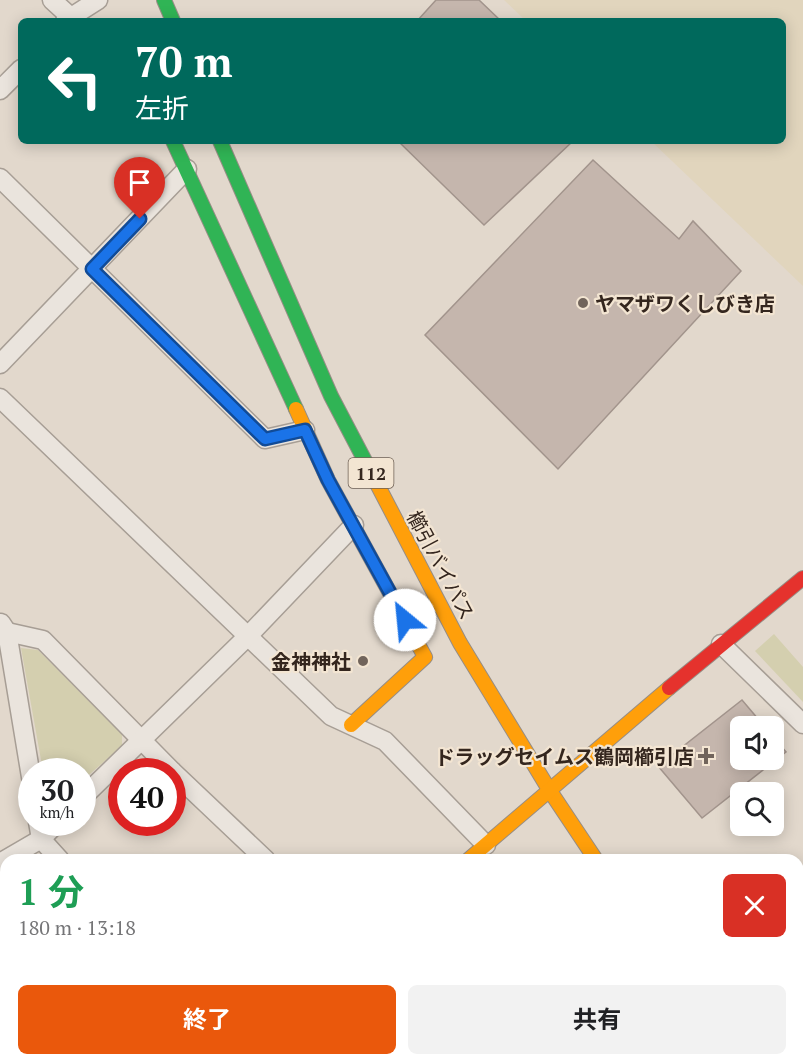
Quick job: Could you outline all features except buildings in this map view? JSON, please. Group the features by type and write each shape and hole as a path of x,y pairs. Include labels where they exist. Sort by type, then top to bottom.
{"main road":[{"path":"164,0 171,18"},
{"path":"174,144 305,430 425,657 351,725"},
{"name":"櫛引バイパス","path":"221,144 331,396 460,643 550,791 592,854"},
{"path":"476,854 721,644 803,578"}],"street":[{"path":"52,0 69,18"},
{"path":"71,18 98,0"},
{"path":"0,90 18,72"},
{"path":"0,364 187,169"},
{"path":"0,178 265,439 305,430"},
{"path":"0,398 331,716 385,741 486,846"},
{"path":"96,784 248,636 354,525"},
{"path":"27,758 3,627 43,639 159,758"},
{"path":"721,644 803,724"},
{"path":"186,784 260,854"},
{"path":"11,854 32,836"},
{"path":"43,836 56,854"}],"shaded area":[{"path":"504,0 803,0 803,286 654,144 786,144 786,18 523,18"},
{"path":"774,634 803,667 803,702 755,651"},
{"path":"21,648 38,650 122,734 122,746 96,769 96,758 41,758"}],"traffic: fast":[{"path":"164,0 172,18"},
{"path":"174,144 296,409"},
{"path":"221,144 331,396 375,480"}],"traffic: slow":[{"path":"296,409 328,480 425,657 351,725"},
{"path":"375,480 460,643 550,791 592,854"},
{"path":"475,854 669,688"}],"traffic: jam":[{"path":"669,688 803,578"}],"place":[{"name":"ヤマザワくしびき店","path":"583,303"},
{"name":"金神神社","path":"363,661"},
{"name":"ドラッグセイムス鶴岡櫛引店","path":"706,756"}],"route":[{"path":"140,219 92,269 265,439 305,430 328,480 405,620"}]}
